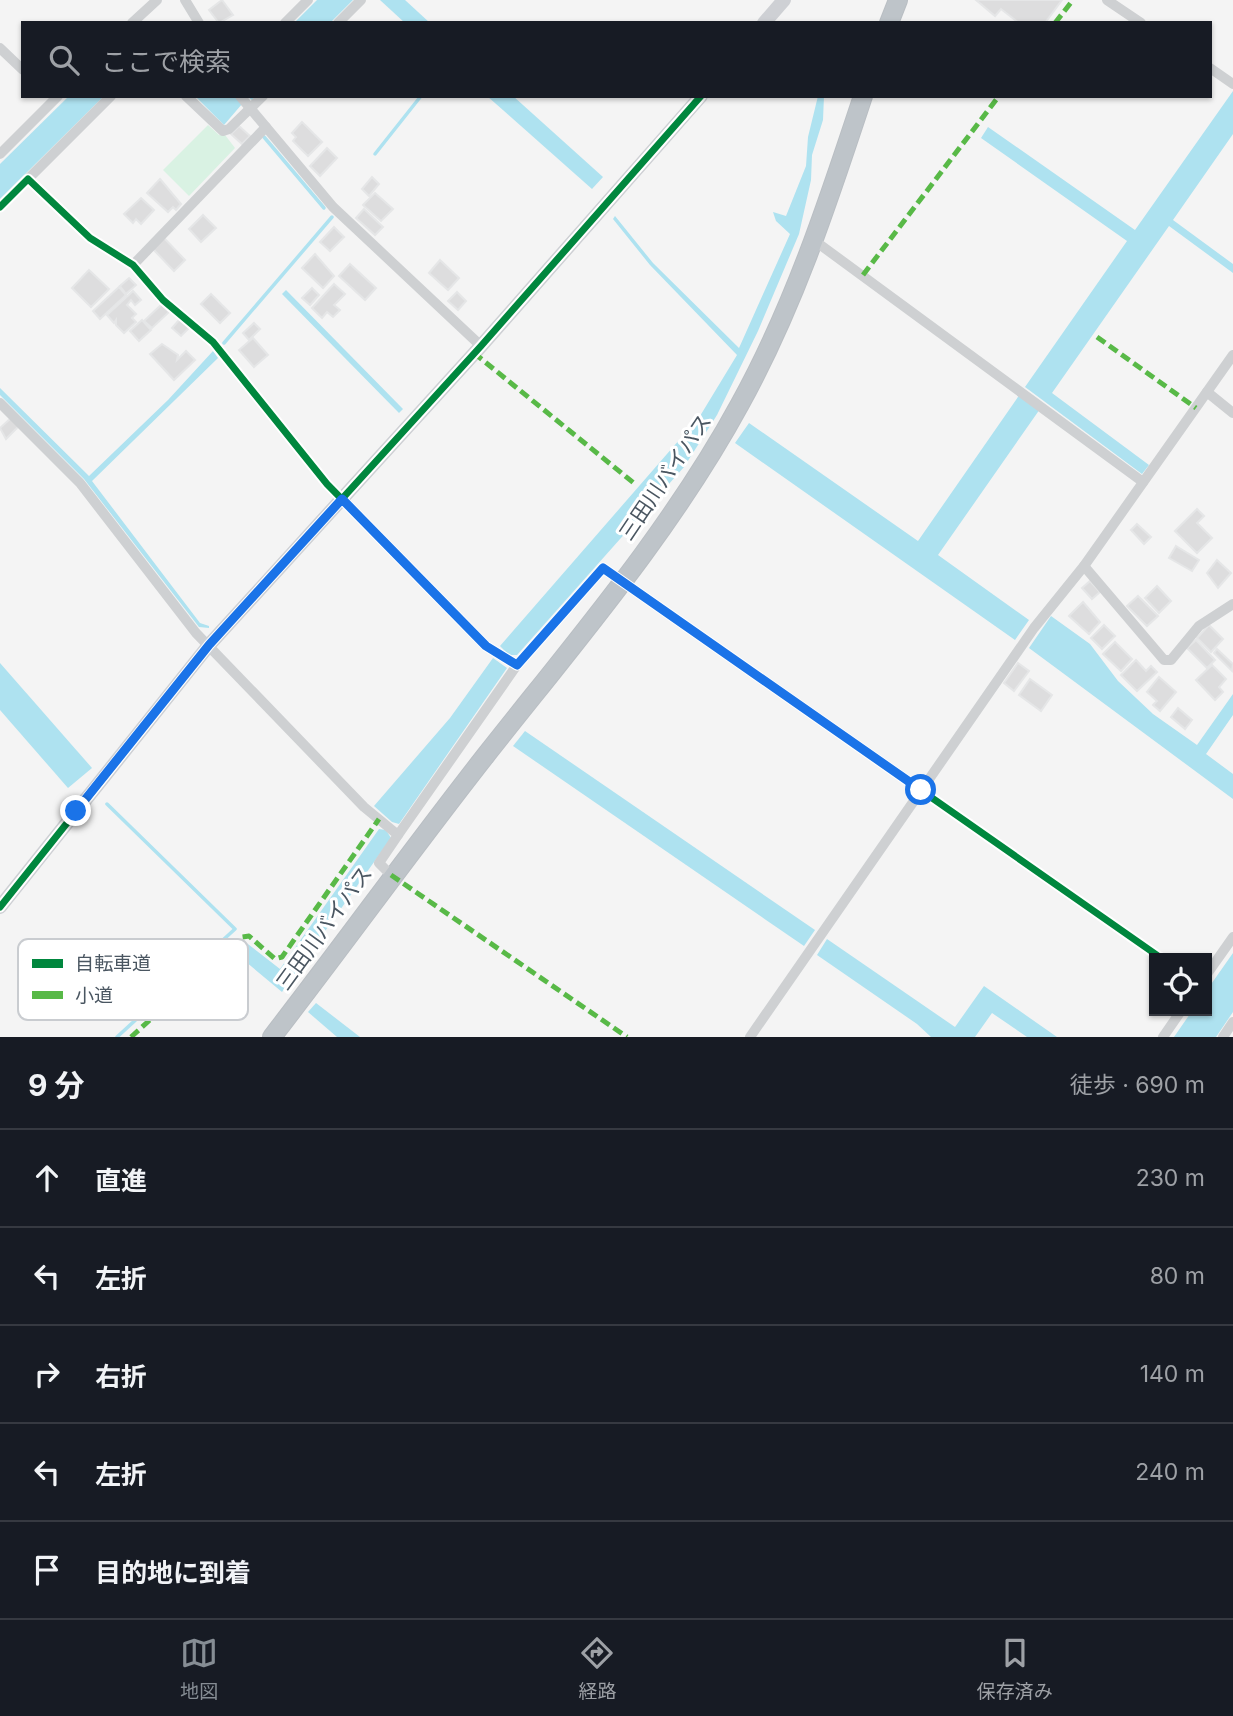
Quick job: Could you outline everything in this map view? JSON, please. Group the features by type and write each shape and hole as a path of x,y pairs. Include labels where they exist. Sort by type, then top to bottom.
{"highway":[{"path":"890,21 898,0"},
{"name":"三田川バイパス","path":"272,1037 391,875 679,504 740,405 793,297 815,241 862,98"}],"street":[{"path":"134,21 158,0"},
{"path":"185,0 197,21"},
{"path":"287,21 308,0"},
{"path":"340,21 361,0"},
{"path":"766,21 784,0"},
{"path":"1107,0 1139,21"},
{"path":"0,48 21,68"},
{"path":"1212,69 1233,83"},
{"path":"0,154 54,98"},
{"path":"0,207 109,98"},
{"path":"189,98 223,131 229,130 245,103 333,207 481,346"},
{"path":"0,907 209,645 481,346 699,98"},
{"path":"133,265 266,127"},
{"path":"28,179 90,239 133,265 163,300 214,342 342,499 486,646 517,665"},
{"path":"815,241 1143,482"},
{"path":"750,1037 1034,628 1084,566 1233,355"},
{"path":"1207,392 1233,413"},
{"path":"0,403 80,483 209,645 364,807 398,835"},
{"path":"1084,566 1164,660 1171,660 1211,616 1233,604"},
{"path":"391,875 379,863 398,835 517,665 603,568 1154,953"},
{"path":"1212,967 1233,937"},
{"path":"1163,1037 1178,1016"},
{"path":"1223,1037 1233,1022"}],"green space":[{"path":"208,125 219,135 225,135 235,148 189,196 163,170"}],"water":[{"path":"317,0 353,0 332,21 296,21"},
{"path":"380,0 405,0 428,21 403,21"},
{"path":"1233,91 1233,134 1173,220 1233,264 1233,273 1169,226 1052,393 1149,465 1142,474 1025,387 1127,241 981,138 988,127 1135,230"},
{"path":"67,98 102,98 0,199 0,164"},
{"path":"197,98 247,98 224,125"},
{"path":"489,98 515,98 603,177 592,189"},
{"path":"818,98 824,98 823,120 812,155 811,180 799,234 758,331 717,415 684,467 517,655 509,655 500,646 700,416 737,355 650,265 613,219 615,216 653,263 739,348 790,234 776,221 773,212 786,216 806,166 808,137"},
{"path":"286,290 403,409 399,413 282,294"},
{"path":"213,351 218,358 92,481 200,623 209,628 199,627 84,479 0,395 0,388 89,476 168,400"},
{"path":"1020,394 1040,409 938,555 1029,620 1015,640 735,443 749,423 918,541"},
{"path":"1051,616 1090,644 1118,681 1153,714 1197,745 1233,694 1233,715 1206,754 1233,774 1233,799 1029,648"},
{"path":"493,658 507,668 399,824 392,822 374,806 450,718"},
{"path":"0,663 92,768 68,788 0,710"},
{"path":"525,731 815,930 804,946 513,746"},
{"path":"379,829 386,830 391,838 282,992 248,964 248,944 280,969"},
{"path":"827,939 955,1027 984,986 1057,1037 1027,1037 992,1013 975,1037 931,1037 917,1024 817,955"},
{"path":"1233,953 1233,1012 1216,1037 1174,1037 1189,1016 1212,1016 1212,983"},
{"path":"316,1003 360,1037 337,1037 308,1012"}],"building":[{"path":"222,0 233,15 217,21 209,10"},
{"path":"976,0 1062,0 1046,21 1016,21 1001,9 995,16"},
{"path":"302,122 322,142 308,156 293,141 296,137 292,133"},
{"path":"239,126 250,136 242,144 231,134"},
{"path":"327,148 337,158 320,176 310,166"},
{"path":"372,177 379,184 369,196 362,189"},
{"path":"160,179 181,204 176,210 173,207 168,212 147,193"},
{"path":"375,193 393,209 381,221 363,205"},
{"path":"141,198 154,210 141,224 136,219 133,223 124,214"},
{"path":"364,209 383,227 375,235 356,218"},
{"path":"203,215 216,228 201,242 189,229"},
{"path":"334,227 344,237 330,251 320,242"},
{"path":"163,237 185,260 174,271 152,248"},
{"path":"315,254 334,276 323,288 302,268"},
{"path":"440,260 459,278 448,290 429,273"},
{"path":"350,264 376,288 365,300 339,276"},
{"path":"89,270 109,289 91,307 72,288"},
{"path":"129,278 136,285 126,294 120,286"},
{"path":"334,284 345,294 334,305 340,310 333,317 327,312 322,318 312,308"},
{"path":"119,287 126,295 100,319 93,311"},
{"path":"312,288 319,295 310,305 302,298"},
{"path":"133,291 141,300 135,305 131,300 127,305 136,314 132,318 136,322 124,333 116,325 116,320 114,323 107,315"},
{"path":"457,292 466,301 458,310 448,301"},
{"path":"211,294 230,313 220,323 201,304"},
{"path":"162,304 169,312 152,328 144,321"},
{"path":"180,319 189,328 181,336 172,328"},
{"path":"142,320 151,330 139,341 130,331"},
{"path":"254,323 260,329 249,340 243,333"},
{"path":"253,338 268,355 254,367 239,350"},
{"path":"162,344 178,355 177,360 186,351 195,360 174,380 150,354"},
{"path":"11,418 19,426 6,439 0,428"},
{"path":"1197,509 1204,516 1197,523 1212,538 1197,553 1175,531"},
{"path":"1137,524 1151,537 1144,544 1131,530"},
{"path":"1176,546 1199,560 1192,571 1169,558"},
{"path":"1217,560 1231,573 1218,588 1207,573"},
{"path":"1090,581 1100,592 1092,599 1082,588"},
{"path":"1157,586 1171,601 1159,613 1145,598"},
{"path":"1138,596 1158,616 1147,626 1127,606"},
{"path":"1083,602 1100,622 1089,634 1069,616"},
{"path":"1104,625 1115,636 1102,649 1091,638"},
{"path":"1209,625 1223,639 1211,652 1197,638"},
{"path":"1196,640 1215,660 1207,668 1187,648"},
{"path":"1115,642 1132,659 1121,671 1103,654"},
{"path":"1217,649 1233,664 1232,671 1214,653"},
{"path":"1136,660 1146,671 1151,666 1157,672 1137,691 1121,675"},
{"path":"1018,663 1029,671 1014,691 1004,683"},
{"path":"1212,665 1226,679 1219,687 1223,692 1215,700 1196,680"},
{"path":"1159,677 1176,692 1160,711 1153,705 1157,701 1147,692"},
{"path":"1030,679 1052,695 1041,711 1019,695"},
{"path":"1178,708 1192,720 1185,729 1171,717"}],"waterway":[{"path":"375,154 419,98"},
{"path":"264,137 324,208"},
{"path":"224,343 332,217"},
{"path":"107,804 235,929 224,939"},
{"path":"117,1037 136,1020"}],"marked path":[{"path":"1057,21 1073,0"},
{"path":"863,275 997,98"},
{"path":"1097,337 1196,408"},
{"path":"474,353 635,484"},
{"path":"240,939 249,936 275,959 282,957 379,819"},
{"path":"391,875 627,1037"},
{"path":"131,1037 150,1020"}],"cycle path":[{"path":"0,907 209,645 481,346 699,98"},
{"path":"0,207 28,179 90,238 133,265 163,300 213,342 327,484 486,646 517,665 603,568 1154,953"}],"route":[{"path":"76,811 209,645 342,499 486,646 517,665 603,568 921,790"}]}
